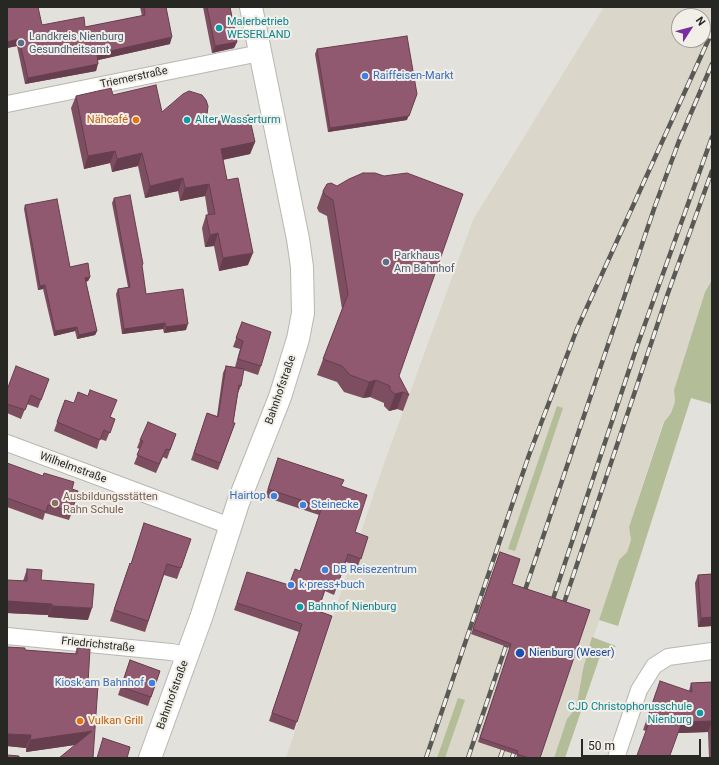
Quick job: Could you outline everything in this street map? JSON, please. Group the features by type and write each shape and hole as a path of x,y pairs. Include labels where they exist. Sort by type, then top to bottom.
{"main road":[{"name":"Bahnhofstraße","path":"150,758 188,655 230,526 280,397 298,339 303,313 303,279 298,239 251,7"}],"street":[{"name":"Triemerstraße","path":"7,104 260,53"},
{"name":"Wilhelmstraße","path":"7,443 230,526"},
{"name":"Friedrichstraße","path":"7,636 167,651 188,655"},
{"path":"616,758 639,690 647,675 662,660 681,654 712,651"}],"shaded area":[{"path":"604,7 712,7 712,280 705,292 674,390 675,402 671,413 663,422 629,527 631,540 627,552 619,560 583,669 575,709 567,719 554,758 286,758 381,472 473,220"}],"green space":[{"path":"712,280 712,404 691,398 618,626 599,620 619,560 627,552 631,540 629,527 664,422 671,413 675,402 674,390 705,292"},
{"path":"557,406 563,408 515,551 508,549"},
{"path":"592,637 616,646 599,659 565,758 554,758 567,719 575,709 583,669"},
{"path":"458,698 465,700 445,758 437,758"}],"building":[{"path":"7,7 38,7 42,25 84,17 85,27 145,15 144,7 166,7 172,37 97,54 98,64 28,78 19,39 7,42"},
{"name":"Malerbetrieb WESERLAND","path":"207,7 230,7 237,42 215,46"},
{"name":"Raiffeisen-Markt","path":"407,36 417,94 409,116 330,128 317,49"},
{"path":"156,85 162,112 183,94 189,91 202,95 206,100 208,106 206,124 249,115 255,142 221,149 227,180 238,178 253,253 223,258 218,233 210,235 206,215 215,214 209,184 185,188 183,178 150,186 142,153 117,159 115,151 88,156 76,96 111,88 113,95"},
{"name":"Parkhaus Am Bahnhof","path":"363,173 375,173 384,176 407,173 463,194 399,376 409,395 403,392 395,394 390,390 390,386 376,380 369,382 350,375 342,366 323,359 348,294 333,200 325,195 323,191 327,184 331,183 337,186"},
{"path":"130,195 143,264 146,294 183,289 188,324 166,327 165,323 124,329 118,289 130,287 114,198"},
{"path":"57,199 70,267 88,263 90,277 85,278 97,331 79,335 77,327 55,331 45,285 40,286 25,205"},
{"path":"242,322 271,332 261,366 238,359 243,341 236,338"},
{"path":"16,366 49,379 41,400 31,395 25,410 7,404 7,390"},
{"path":"226,366 244,369 241,386 239,385 233,423 235,423 220,463 194,453 207,413 218,417"},
{"path":"90,390 117,400 110,417 115,419 110,433 104,430 100,440 57,422 65,400 74,403 78,392 88,396"},
{"path":"148,422 176,434 170,450 166,449 159,464 137,455 143,441 140,440"},
{"name":"Bahnhof Nienburg","path":"278,458 344,480 341,486 367,495 355,532 368,537 361,559 348,554 337,587 327,583 318,611 332,616 297,722 272,713 302,624 237,603 247,572 289,585 295,569 300,571 322,507 268,489"},
{"path":"7,463 43,476 44,473 74,482 72,489 78,491 72,512 48,505 46,512 7,498"},
{"path":"144,523 191,539 181,568 167,564 148,621 114,610"},
{"path":"500,552 520,559 512,584 590,610 540,758 529,758 517,754 518,751 480,738 511,644 473,629"},
{"path":"27,569 42,570 41,580 94,584 92,608 52,606 52,604 7,601 7,580 27,581"},
{"path":"712,574 712,617 701,618 698,575"},
{"path":"7,647 77,654 77,648 90,649 88,683 98,685 93,758 59,758 92,731 30,740 31,735 7,734"},
{"path":"130,660 160,671 151,697 121,687"},
{"path":"660,681 692,692 691,683 712,682 712,721 682,722 669,758 636,758 650,720 647,719"},
{"path":"103,738 130,747 127,758 97,758"},
{"path":"7,755 19,756 19,758 7,758"}],"railway":[{"path":"426,758 529,455 577,329 712,32"},
{"path":"522,599 655,206 679,141 712,64"},
{"path":"550,608 636,349 712,137"},
{"path":"561,612 668,293 712,171"},
{"path":"468,758 509,637"},
{"path":"500,758 506,741"},
{"path":"512,758 517,743"}],"place":[{"name":"Malerbetrieb WESERLAND","path":"219,28"},
{"name":"Landkreis Nienburg Gesundheitsamt","path":"21,43"},
{"name":"Raiffeisen-Markt","path":"365,76"},
{"name":"Nähcafé","path":"136,120"},
{"name":"Alter Wasserturm","path":"187,120"},
{"name":"Parkhaus Am Bahnhof","path":"386,262"},
{"name":"Hairtop","path":"274,496"},
{"name":"Ausbildungsstätten Rahn Schule","path":"55,503"},
{"name":"Steinecke","path":"303,505"},
{"name":"DB Reisezentrum","path":"325,570"},
{"name":"k press+buch","path":"291,585"},
{"name":"Bahnhof Nienburg","path":"300,607"},
{"name":"Nienburg (Weser)","path":"520,653"},
{"name":"Kiosk am Bahnhof","path":"152,683"},
{"name":"CJD Christophorusschule Nienburg","path":"700,713"},
{"name":"Vulkan Grill","path":"80,721"}]}
